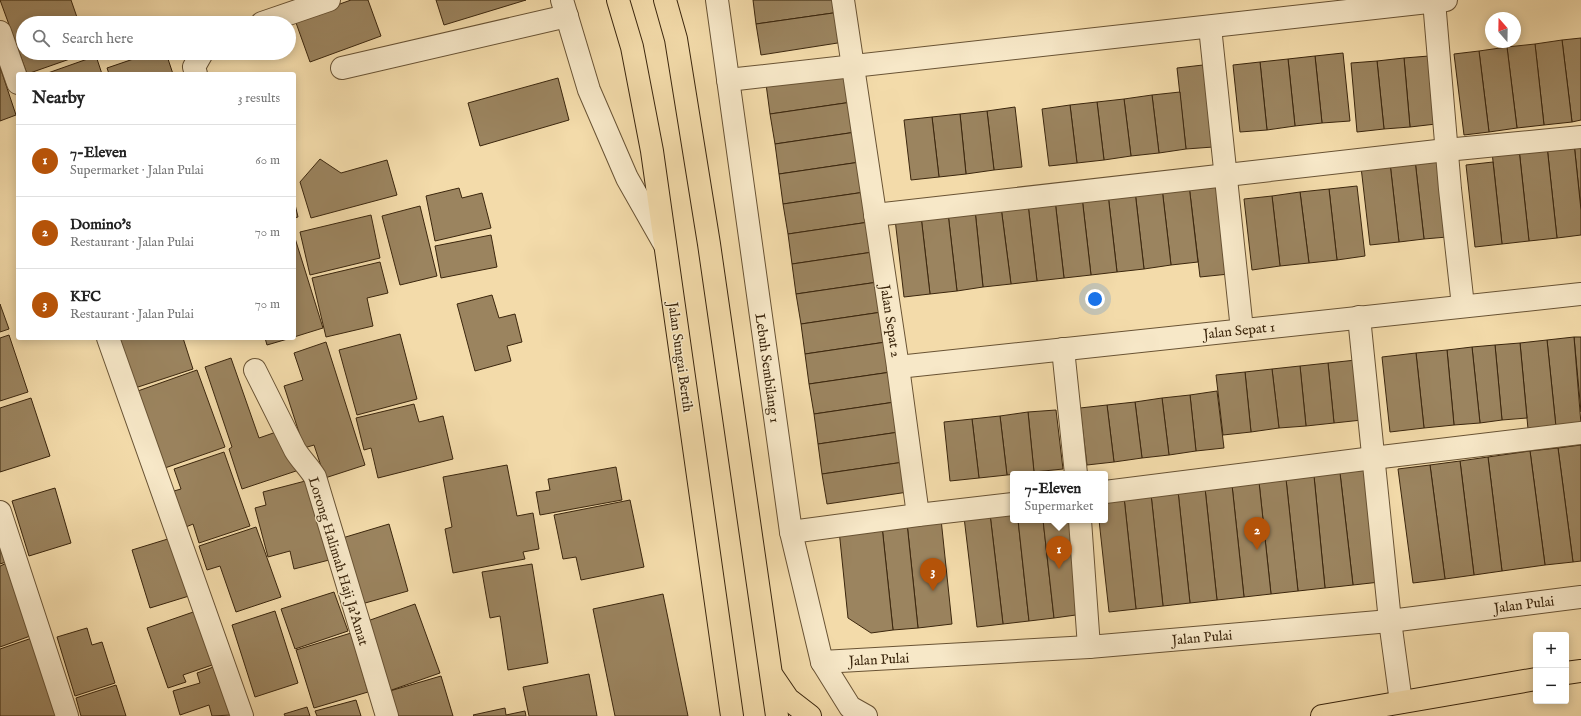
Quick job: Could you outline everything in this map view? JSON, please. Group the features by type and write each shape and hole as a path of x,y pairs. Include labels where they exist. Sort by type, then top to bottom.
{"main road":[{"name":"Jalan Sungai Bertih","path":"618,0 632,46 652,151 732,716"},
{"path":"665,0 676,39 709,244 777,716"},
{"path":"1569,673 1581,671"},
{"path":"771,674 788,699 810,716"},
{"path":"1322,716 1533,680"},
{"path":"726,716 728,684"}],"street":[{"path":"282,16 329,0"},
{"name":"Lebuh Sembilang 1","path":"718,0 791,532 822,662 850,707 866,716"},
{"name":"Jalan Sepat 2","path":"843,0 898,367 918,515"},
{"path":"728,80 1210,26 1334,6 1440,1 1446,150 1462,306"},
{"path":"342,68 565,8 589,90 624,171 665,245"},
{"path":"1210,26 1242,330"},
{"path":"0,32 16,77"},
{"path":"195,72 194,67 198,60"},
{"path":"875,215 1446,150 1581,137"},
{"name":"Jalan Sepat 1","path":"898,367 1581,294"},
{"path":"1359,317 1390,621 1401,702"},
{"path":"109,340 242,716"},
{"path":"1063,349 1076,471"},
{"name":"Lorong Halimah Haji Ja'Amat","path":"255,370 295,450 315,477 387,716"},
{"path":"1108,492 1374,458 1581,434"},
{"path":"791,532 1010,504"},
{"path":"0,512 67,716"},
{"path":"1080,523 1089,647"},
{"name":"Jalan Pulai","path":"822,662 1089,647 1390,621 1581,597"}],"building":[{"path":"0,0 71,0 77,16 16,16 16,44"},
{"path":"351,0 368,0 381,36 310,62 296,20"},
{"path":"436,0 526,0 444,25"},
{"path":"753,0 838,0 840,12 756,24"},
{"path":"840,12 844,42 761,55 756,24"},
{"path":"1581,38 1581,120 1572,122 1562,40"},
{"path":"1562,40 1572,122 1544,125 1535,44"},
{"path":"1535,44 1544,125 1517,128 1507,48 1521,48 1521,46"},
{"path":"1507,48 1517,128 1489,132 1479,51"},
{"path":"1479,51 1489,132 1464,135 1454,54"},
{"path":"1343,53 1350,121 1322,123 1315,56"},
{"path":"1315,56 1322,123 1295,126 1288,59"},
{"path":"1429,56 1436,124 1410,127 1404,58"},
{"path":"1404,58 1410,127 1384,129 1377,61"},
{"path":"1288,59 1295,126 1267,130 1260,62"},
{"path":"22,60 67,60 33,72 26,72"},
{"path":"85,60 97,60 101,72 51,72"},
{"path":"130,60 168,60 172,72 108,72 107,68"},
{"path":"1377,61 1384,129 1357,132 1351,63"},
{"path":"1260,62 1267,130 1240,132 1233,65"},
{"path":"1203,65 1213,147 1186,149 1177,68"},
{"path":"0,67 16,115 0,121"},
{"path":"847,72 852,102 770,114 766,84"},
{"path":"558,78 569,120 480,146 468,103"},
{"path":"1180,92 1186,149 1159,153 1152,95"},
{"path":"1152,95 1159,153 1131,156 1124,99"},
{"path":"1124,99 1131,156 1104,160 1097,102"},
{"path":"852,102 856,132 775,144 770,114"},
{"path":"1097,102 1104,160 1077,163 1070,105"},
{"path":"1070,105 1077,163 1049,166 1042,109"},
{"path":"1015,107 1022,167 994,170 987,111"},
{"path":"987,111 994,170 966,174 960,114"},
{"path":"960,114 966,174 939,177 932,117"},
{"path":"932,117 939,177 911,180 904,120"},
{"path":"856,132 860,162 779,174 775,144"},
{"path":"1581,142 1581,210 1574,143"},
{"path":"1574,143 1581,210 1581,235 1557,238 1547,146"},
{"path":"1547,146 1557,238 1529,241 1519,149"},
{"path":"1519,149 1529,241 1502,244 1492,152"},
{"path":"1438,158 1447,237 1424,239 1415,160"},
{"path":"320,159 341,173 387,160 397,195 311,218 300,182"},
{"path":"1415,160 1424,239 1399,242 1390,163"},
{"path":"860,162 865,192 783,204 779,174"},
{"path":"1493,162 1502,244 1475,247 1466,165"},
{"path":"1390,163 1399,242 1370,245 1361,167"},
{"path":"1218,181 1229,274 1200,277 1189,185"},
{"path":"1189,185 1198,262 1171,265 1162,188"},
{"path":"1357,186 1365,256 1337,260 1329,189"},
{"path":"459,188 462,198 482,193 491,228 435,241 426,196"},
{"path":"1162,188 1171,265 1144,269 1135,191"},
{"path":"1329,189 1337,260 1309,263 1300,192"},
{"path":"1135,191 1144,269 1117,272 1108,194"},
{"path":"865,192 869,222 788,234 783,204"},
{"path":"1300,192 1309,263 1280,266 1272,196"},
{"path":"1108,194 1117,272 1091,275 1082,197"},
{"path":"1272,196 1280,266 1252,270 1244,199"},
{"path":"1082,197 1091,275 1064,278 1055,200"},
{"path":"1055,200 1064,278 1037,281 1028,204"},
{"path":"1028,204 1037,281 1011,284 1001,207"},
{"path":"420,206 437,276 400,285 382,216"},
{"path":"1001,207 1011,284 983,287 975,210"},
{"path":"975,210 983,287 957,291 948,213"},
{"path":"948,213 957,291 930,294 921,216"},
{"path":"371,215 380,258 310,275 300,232"},
{"path":"921,216 930,294 904,297 895,219"},
{"path":"869,222 873,252 792,264 788,234"},
{"path":"491,235 497,267 441,278 435,246"},
{"path":"296,241 323,328 296,336"},
{"path":"873,252 878,282 796,294 792,264"},
{"path":"380,262 388,293 367,298 373,326 326,337 312,278"},
{"path":"878,282 882,312 801,324 796,294"},
{"path":"492,295 499,318 515,314 522,342 507,346 511,361 475,371 457,304"},
{"path":"0,304 9,329 0,332"},
{"path":"882,312 886,342 805,354 801,324"},
{"path":"400,334 417,399 357,415 339,350"},
{"path":"9,335 28,392 0,401 0,338"},
{"path":"1574,337 1581,337 1581,412"},
{"path":"1574,337 1581,424 1556,427 1547,340"},
{"path":"116,340 184,340 193,369 132,389"},
{"path":"266,340 284,340 267,345"},
{"path":"1547,340 1556,427 1528,429 1520,343"},
{"path":"326,342 365,465 325,478 314,445 304,448 284,386 303,380 294,353"},
{"path":"886,342 891,372 809,384 805,354"},
{"path":"1520,343 1527,418 1502,420 1495,345"},
{"path":"1495,345 1502,420 1480,423 1472,347"},
{"path":"1472,347 1480,423 1454,425 1447,350"},
{"path":"1447,350 1454,425 1424,428 1416,353"},
{"path":"1416,353 1424,428 1390,432 1382,357"},
{"path":"231,358 259,438 282,430 296,471 242,489 229,449 232,447 205,367"},
{"path":"1356,360 1362,420 1334,423 1328,363"},
{"path":"1328,363 1334,423 1306,426 1300,366"},
{"path":"1300,366 1306,426 1279,428 1272,369"},
{"path":"1272,369 1279,428 1251,432 1245,372"},
{"path":"197,370 225,447 162,469 135,392"},
{"path":"891,372 895,402 814,414 809,384"},
{"path":"1245,372 1251,432 1223,435 1216,375"},
{"path":"1217,391 1224,448 1196,451 1190,395"},
{"path":"1190,395 1196,451 1169,455 1162,398"},
{"path":"31,398 50,456 0,472 0,408"},
{"path":"1162,398 1169,455 1142,458 1135,402"},
{"path":"895,402 899,432 818,444 814,414"},
{"path":"1135,402 1142,458 1114,462 1107,405"},
{"path":"414,404 419,422 443,416 453,459 378,478 371,448 364,450 356,418"},
{"path":"1107,405 1114,462 1087,465 1080,408"},
{"path":"1056,410 1063,469 1034,471 1028,412"},
{"path":"1028,412 1034,471 1010,471 1010,475 1007,475 1000,416"},
{"path":"1000,416 1007,475 979,478 972,419"},
{"path":"972,419 979,478 950,481 944,422"},
{"path":"899,432 904,462 822,474 818,444"},
{"path":"1581,445 1581,561 1573,562 1558,448"},
{"path":"1558,448 1573,562 1545,565 1530,451"},
{"path":"1530,451 1545,565 1502,571 1488,457"},
{"path":"224,452 250,526 199,543 193,524 186,527 174,491 181,489 174,469"},
{"path":"1488,457 1502,571 1474,575 1460,461"},
{"path":"1460,461 1474,575 1445,579 1430,465"},
{"path":"904,462 908,492 827,504 822,474"},
{"path":"507,465 517,516 533,513 539,549 523,552 525,559 453,573 445,529 452,527 443,477"},
{"path":"1430,465 1445,579 1413,583 1398,469"},
{"path":"616,467 622,500 540,515 536,492 550,490 548,479"},
{"path":"1367,470 1380,582 1353,585 1340,473"},
{"path":"1340,473 1353,585 1325,588 1314,476"},
{"path":"1314,476 1325,588 1298,591 1286,479"},
{"path":"313,479 333,559 294,569 290,551 268,557 255,508 266,505 263,492"},
{"path":"1286,479 1298,591 1271,594 1259,482"},
{"path":"1259,482 1271,594 1244,597 1232,485"},
{"path":"1232,485 1244,597 1217,600 1205,488"},
{"path":"55,488 71,543 29,556 12,501"},
{"path":"1205,488 1217,600 1190,603 1178,491"},
{"path":"1178,491 1190,603 1163,606 1151,494"},
{"path":"1151,494 1163,606 1136,609 1124,497"},
{"path":"1124,497 1136,609 1109,612 1099,523 1108,523 1108,499"},
{"path":"630,500 644,567 581,580 576,557 563,559 554,515"},
{"path":"1010,511 1010,523 1018,523 1029,621 1003,624 990,514"},
{"path":"990,514 1003,624 977,627 964,517"},
{"path":"941,519 952,624 918,628 907,523"},
{"path":"907,523 918,628 893,630 882,526"},
{"path":"1018,523 1043,523 1054,618 1029,621"},
{"path":"1043,523 1072,523 1083,614 1054,618"},
{"path":"389,524 408,591 358,605 339,539"},
{"path":"882,526 893,630 871,633 848,618 839,530"},
{"path":"256,527 281,597 236,612 220,566 207,570 199,546"},
{"path":"0,536 9,561 0,564"},
{"path":"171,538 189,596 150,608 132,550"},
{"path":"7,563 33,635 0,647 0,566"},
{"path":"532,564 548,663 508,670 500,616 490,618 482,572"},
{"path":"334,592 348,631 295,649 281,609"},
{"path":"663,594 688,716 615,716 593,609"},
{"path":"415,604 440,673 386,692 362,623"},
{"path":"202,609 221,662 183,675 186,682 168,688 147,628"},
{"path":"275,611 298,683 255,697 232,625"},
{"path":"87,628 92,645 102,642 115,683 75,696 57,637"},
{"path":"351,633 368,692 314,708 296,650"},
{"path":"32,638 59,716 0,716 0,649"},
{"path":"216,666 232,715 212,716 209,705 180,715 173,691 200,683 197,673"},
{"path":"589,674 597,716 529,716 523,687"},
{"path":"441,676 453,716 389,716 383,693"},
{"path":"116,685 126,716 81,716 76,698"},
{"path":"356,700 361,716 317,716 315,711"},
{"path":"307,707 310,716 285,716 284,714"},
{"path":"505,708 506,715 525,711 526,716 473,715"}],"place":[{"name":"Domino's","path":"1257,550"},
{"name":"7-Eleven","path":"1059,569"},
{"name":"KFC","path":"933,591"}]}
